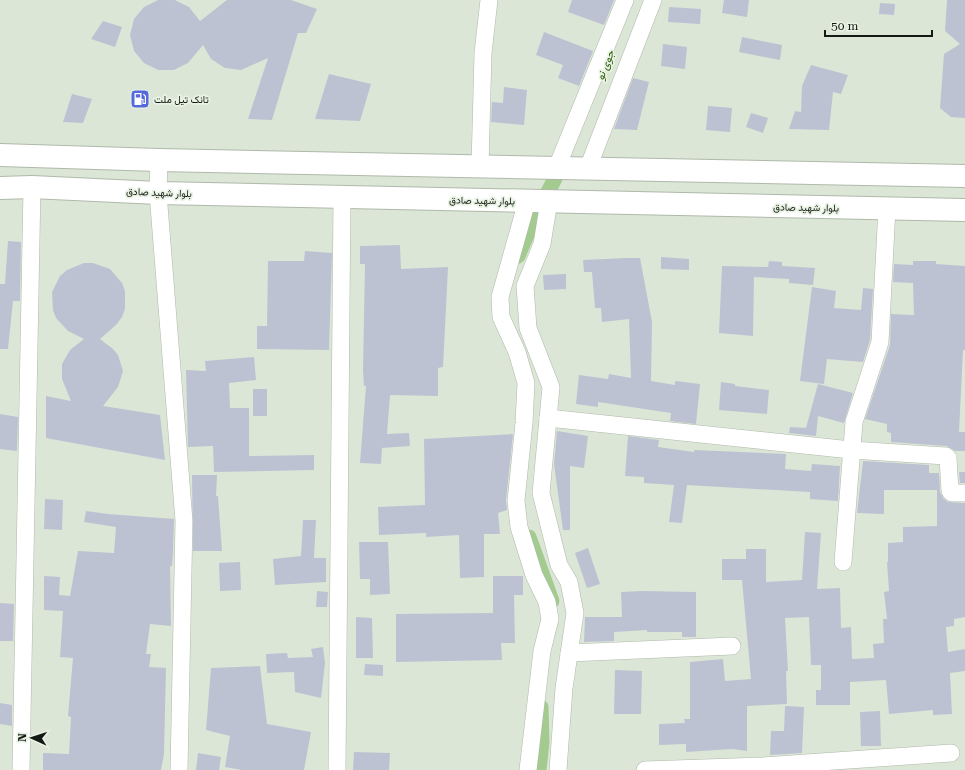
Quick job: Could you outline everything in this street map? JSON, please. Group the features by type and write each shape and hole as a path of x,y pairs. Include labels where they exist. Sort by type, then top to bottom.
{"main road":[{"path":"0,155 159,160 965,176"},
{"name":"بلوار شهید صادق","path":"0,188 32,187 158,193 965,210"}],"street":[{"path":"480,166 484,53 488,0"},
{"path":"557,168 624,0"},
{"path":"588,168 652,0"},
{"path":"159,160 158,193 184,521 179,770"},
{"path":"21,770 32,187"},
{"path":"337,770 342,196"},
{"path":"527,201 500,297 500,318 517,352 526,383 524,422 516,500 519,527 534,575 547,602 550,619 542,652 528,770"},
{"path":"549,201 542,244 525,286 528,328 551,387 542,493 559,564 569,582 575,613 564,688 558,770"},
{"path":"842,562 854,422 880,342 888,208"},
{"path":"548,418 851,450 946,456 948,458 950,491 952,493 965,493"},
{"path":"569,652 732,646"},
{"path":"645,770 762,766 951,752"}],"building":[{"path":"158,0 175,0 189,7 200,21 227,0 291,0 317,9 306,33 298,33 272,120 248,119 268,58 241,70 225,68 211,59 203,45 188,63 174,70 158,70 144,63 134,51 130,35 134,19 144,7"},
{"path":"572,0 614,0 604,25 568,12"},
{"path":"724,0 749,0 747,17 722,13"},
{"path":"947,0 965,0 965,118 951,117 940,108 944,54 960,44 945,31"},
{"path":"880,3 895,4 894,15 879,14"},
{"path":"669,7 701,9 700,24 668,22"},
{"path":"103,21 122,27 115,47 91,39"},
{"path":"544,32 593,51 579,86 558,78 563,65 536,55"},
{"path":"742,37 782,45 780,60 739,52"},
{"path":"663,44 687,47 685,69 661,66"},
{"path":"811,65 848,75 841,94 833,92 829,130 789,129 795,111 801,112 802,86"},
{"path":"329,74 371,84 360,121 315,119"},
{"path":"633,78 649,82 637,130 614,129"},
{"path":"504,87 527,90 524,125 491,122 492,102 503,103"},
{"path":"72,94 92,99 83,123 63,122"},
{"path":"708,106 732,108 730,132 706,130"},
{"path":"751,113 768,118 763,133 746,127"},
{"path":"8,241 21,242 20,301 13,301 8,349 0,349 0,284 5,284"},
{"path":"400,245 401,269 448,267 443,367 438,368 438,396 390,395 387,434 409,433 410,446 382,448 381,464 360,463 366,386 364,386 363,370 365,264 360,264 360,246"},
{"path":"305,251 332,253 329,350 257,349 257,326 267,326 268,261 304,261"},
{"path":"661,257 689,259 689,270 661,269"},
{"path":"640,258 652,322 651,381 675,385 675,381 700,384 696,424 670,421 671,413 598,402 598,407 576,404 579,375 608,379 609,374 631,378 629,319 602,322 601,308 595,308 592,272 584,272 583,260"},
{"path":"769,261 782,262 782,266 815,268 813,285 789,283 789,279 754,277 753,336 719,333 722,266 768,267"},
{"path":"913,261 936,261 936,264 965,266 965,350 963,350 959,432 965,432 965,451 955,451 947,446 891,442 891,433 887,432 887,424 865,419 890,345 891,314 914,315 913,283 893,282 894,264 913,265"},
{"path":"84,263 93,263 110,269 122,283 125,291 125,309 122,317 117,324 100,339 118,355 123,371 118,387 103,406 160,415 165,460 46,438 46,396 71,401 62,379 62,364 70,350 84,339 68,331 56,318 53,310 52,292 60,276 67,270"},
{"path":"566,274 566,289 544,290 543,275"},
{"path":"812,287 836,291 834,308 861,310 863,288 873,289 870,340 863,362 827,359 824,384 800,381"},
{"path":"254,357 256,380 229,383 230,408 249,408 249,456 314,455 314,470 214,472 213,446 188,447 186,370 206,371 205,361"},
{"path":"721,382 735,384 735,386 769,390 767,414 719,410"},
{"path":"818,384 853,393 844,423 818,416 816,436 789,433 790,427 806,428"},
{"path":"253,389 267,389 267,416 253,416"},
{"path":"0,414 18,417 17,451 0,449"},
{"path":"557,431 588,436 584,468 570,466 570,530 563,530 554,464"},
{"path":"513,434 506,500 507,510 498,513 500,534 484,534 484,577 460,578 459,535 426,537 426,533 379,535 378,507 425,505 424,439"},
{"path":"628,436 659,440 658,447 694,452 694,450 786,454 785,469 811,471 812,464 840,466 838,501 810,499 810,492 687,485 682,523 669,522 674,485 644,483 644,477 625,476"},
{"path":"863,461 929,465 929,473 939,473 940,492 943,498 948,502 965,503 965,617 954,619 954,626 946,627 948,652 965,649 965,671 950,673 952,714 933,715 933,710 889,714 886,680 850,682 850,705 816,705 816,690 821,690 821,665 811,665 809,617 785,618 788,671 786,671 787,704 747,706 747,751 732,749 686,752 686,744 659,745 659,724 685,723 684,719 690,719 690,662 723,659 725,681 751,679 742,580 722,580 722,559 746,559 746,549 766,549 766,582 802,580 805,532 821,533 817,589 840,588 841,628 851,627 852,659 874,658 873,644 884,643 883,619 887,619 884,592 889,591 887,562 888,543 903,542 903,527 937,526 937,490 884,490 884,514 857,513"},
{"path":"959,472 965,472 965,483 960,483"},
{"path":"192,475 217,475 216,496 218,496 222,551 193,551"},
{"path":"45,499 63,500 62,530 44,529"},
{"path":"86,511 174,519 172,566 170,566 171,626 150,624 146,654 151,654 149,667 166,668 164,754 161,770 43,770 43,753 69,754 71,717 68,716 73,658 60,657 63,611 44,610 44,576 60,577 59,595 70,596 78,551 114,553 116,527 84,522"},
{"path":"303,520 316,520 314,558 326,558 326,582 275,585 273,559 301,556"},
{"path":"359,542 388,542 390,594 370,595 370,579 360,579"},
{"path":"588,548 600,584 587,588 575,553"},
{"path":"240,562 241,590 220,591 219,563"},
{"path":"493,576 523,576 523,595 514,595 515,643 501,643 502,660 396,662 396,614 493,613"},
{"path":"317,591 328,592 327,607 316,607"},
{"path":"621,592 696,592 696,637 682,637 682,632 647,632 647,630 614,632 614,641 584,642 585,617 622,617"},
{"path":"0,603 14,604 13,641 0,641"},
{"path":"356,617 372,618 373,658 356,658"},
{"path":"323,647 325,663 321,698 295,692 294,672 267,673 266,654 287,653 288,658 313,657 311,649"},
{"path":"365,664 383,665 383,676 364,675"},
{"path":"260,666 267,724 311,732 304,770 242,770 225,767 230,736 206,730 211,668"},
{"path":"615,670 642,671 641,714 614,714"},
{"path":"0,703 12,705 12,726 0,724"},
{"path":"785,706 804,707 802,753 770,755 771,731 784,731"},
{"path":"880,711 881,746 861,746 860,712"},
{"path":"354,752 390,753 389,770 353,770"},
{"path":"198,753 221,757 219,770 196,770"}],"waterway":[{"path":"518,256 532,223 564,161"},
{"path":"529,537 552,601"},
{"path":"539,770 542,742 541,707"}],"place":[{"name":"تانک تیل ملت","path":"140,99"}],"water label":[{"name":"جوی نو","path":"605,65"}]}
